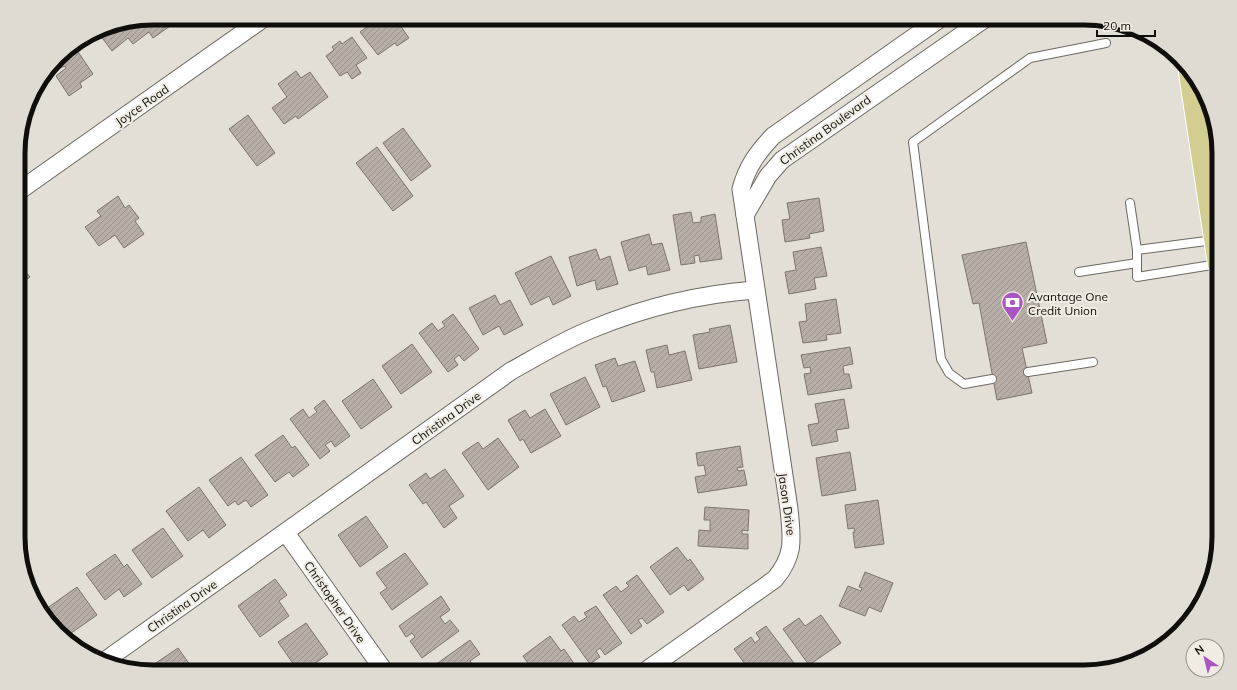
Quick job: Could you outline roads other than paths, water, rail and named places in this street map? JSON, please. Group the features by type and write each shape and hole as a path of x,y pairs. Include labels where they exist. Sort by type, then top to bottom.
{"main road":[{"path":"1192,84 1212,226"}],"street":[{"name":"Joyce Road","path":"25,187 254,25"},
{"name":"Christina Boulevard","path":"745,215 742,190 746,173 760,149 773,136 792,122 931,25"},
{"name":"Christina Boulevard","path":"745,215 768,176 782,160 976,25"},
{"path":"859,76 873,96"},
{"path":"745,215 755,290"},
{"name":"Christina Drive","path":"110,657 511,371 551,348 593,329 638,312 725,292 755,290"},
{"name":"Jason Drive","path":"654,665 775,579 788,559 792,539 791,524 755,290"},
{"name":"Christopher Drive","path":"286,533 380,665"}],"lane":[{"path":"992,379 964,384 949,373 941,359 913,142 1030,58 1106,43"},
{"path":"1130,203 1137,250 1137,277 1212,265"},
{"path":"1137,250 1212,240"},
{"path":"1079,272 1137,263"},
{"path":"1028,372 1093,362"}],"place":[{"name":"Avantage One Credit Union","path":"1013,322"}]}
